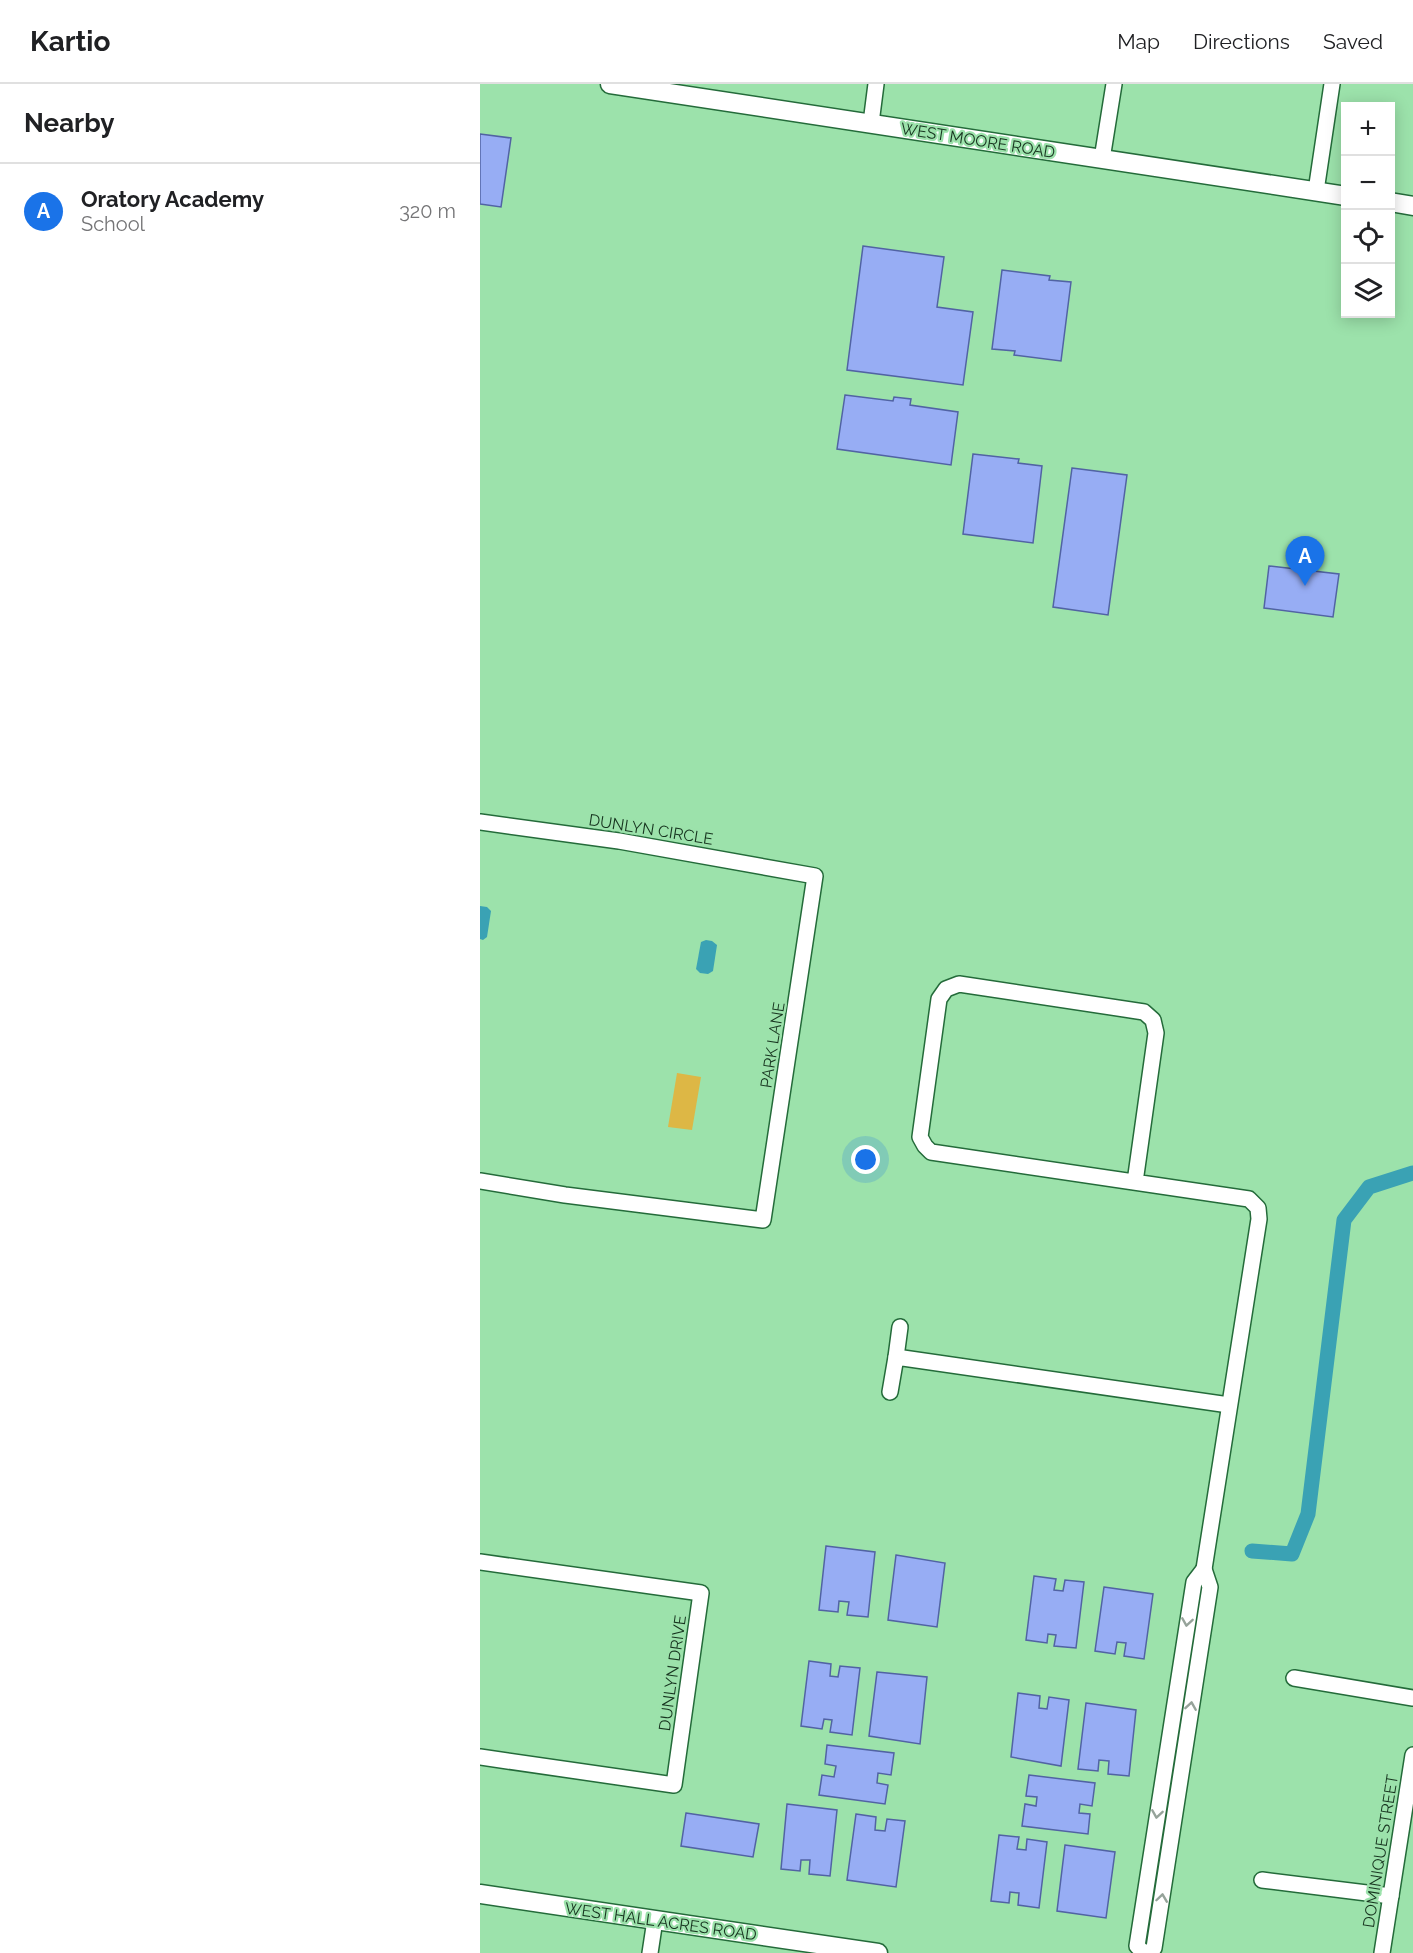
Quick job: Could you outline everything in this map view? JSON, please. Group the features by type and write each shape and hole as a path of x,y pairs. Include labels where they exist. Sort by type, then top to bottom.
{"street":[{"name":"WEST MOORE ROAD","path":"610,84 1341,194"},
{"path":"871,123 876,84"},
{"path":"1102,159 1114,84"},
{"path":"1316,191 1332,84"},
{"path":"1395,203 1413,206"},
{"name":"DUNLYN CIRCLE","path":"480,822 619,841 815,876"},
{"name":"PARK LANE","path":"480,1180 565,1195 764,1220 815,876"},
{"path":"1135,1182 1156,1033 1153,1020 1144,1012 959,984 946,990 939,999 920,1137 931,1152 1249,1199 1258,1208 1259,1219 1204,1569 1210,1587 1158,1927 1154,1948 1146,1953 1137,1946 1140,1924 1194,1582 1204,1569"},
{"path":"891,1392 900,1327"},
{"path":"896,1358 1229,1405"},
{"name":"DUNLYN DRIVE","path":"480,1562 701,1593 674,1785 480,1757"},
{"path":"1294,1678 1413,1698"},
{"name":"DOMINIQUE STREET","path":"1382,1953 1413,1755"},
{"path":"1164,1774 1180,1777"},
{"path":"1262,1880 1391,1896"},
{"name":"WEST HALL ACRES ROAD","path":"480,1894 878,1953"},
{"path":"650,1953 655,1920"},
{"path":"1140,1924 1158,1927"}],"shaded area":[{"path":"677,1073 701,1077 692,1130 668,1127"}],"water":[{"path":"480,906 487,907 491,911 487,937 483,940 480,939"},
{"path":"706,940 717,945 713,971 708,974 700,973 696,969 701,942"}],"building":[{"path":"480,134 511,138 501,207 480,204"},
{"path":"863,246 944,257 937,307 973,312 963,385 847,370"},
{"path":"1002,270 1050,276 1049,280 1071,282 1061,361 1014,355 1015,351 992,349"},
{"path":"845,395 893,401 894,397 911,399 910,405 958,412 951,465 837,449"},
{"path":"973,454 1019,459 1018,463 1042,466 1033,543 963,534"},
{"path":"1072,468 1127,475 1108,615 1053,607"},
{"path":"1269,566 1339,574 1333,617 1264,608"},
{"path":"826,1546 875,1552 868,1617 847,1615 849,1602 839,1601 838,1612 819,1610"},
{"path":"896,1555 945,1563 937,1627 888,1620"},
{"path":"1034,1576 1056,1579 1054,1590 1063,1591 1065,1580 1084,1582 1076,1648 1054,1646 1056,1635 1048,1634 1047,1643 1026,1640"},
{"path":"1104,1587 1153,1594 1144,1659 1124,1656 1126,1643 1117,1642 1115,1654 1095,1651"},
{"path":"809,1661 831,1664 830,1676 838,1677 840,1666 860,1668 852,1735 830,1732 832,1720 824,1719 822,1729 801,1726"},
{"path":"877,1672 927,1677 920,1744 869,1736"},
{"path":"1018,1693 1040,1696 1039,1708 1047,1709 1049,1697 1069,1700 1061,1766 1011,1757"},
{"path":"1086,1703 1136,1710 1129,1776 1108,1774 1109,1761 1099,1760 1098,1771 1078,1769"},
{"path":"827,1745 894,1753 891,1775 878,1773 877,1783 888,1785 885,1804 819,1795 822,1775 834,1777 836,1766 825,1764"},
{"path":"1029,1775 1095,1783 1092,1806 1080,1804 1079,1813 1090,1814 1088,1834 1022,1826 1025,1804 1036,1806 1037,1797 1026,1796"},
{"path":"787,1804 837,1810 830,1876 809,1874 810,1860 801,1860 800,1871 781,1869"},
{"path":"686,1813 759,1824 753,1857 681,1846"},
{"path":"856,1814 876,1817 875,1830 885,1831 887,1819 905,1821 896,1887 847,1880"},
{"path":"999,1835 1019,1837 1017,1849 1026,1850 1027,1839 1047,1842 1039,1908 1018,1905 1019,1893 1010,1892 1009,1903 991,1901"},
{"path":"1065,1845 1115,1852 1106,1918 1057,1911"}],"waterway":[{"path":"1252,1551 1292,1554 1308,1514 1344,1220 1369,1187 1413,1173"}],"place":[{"name":"Oratory Academy","path":"1305,586"}]}
